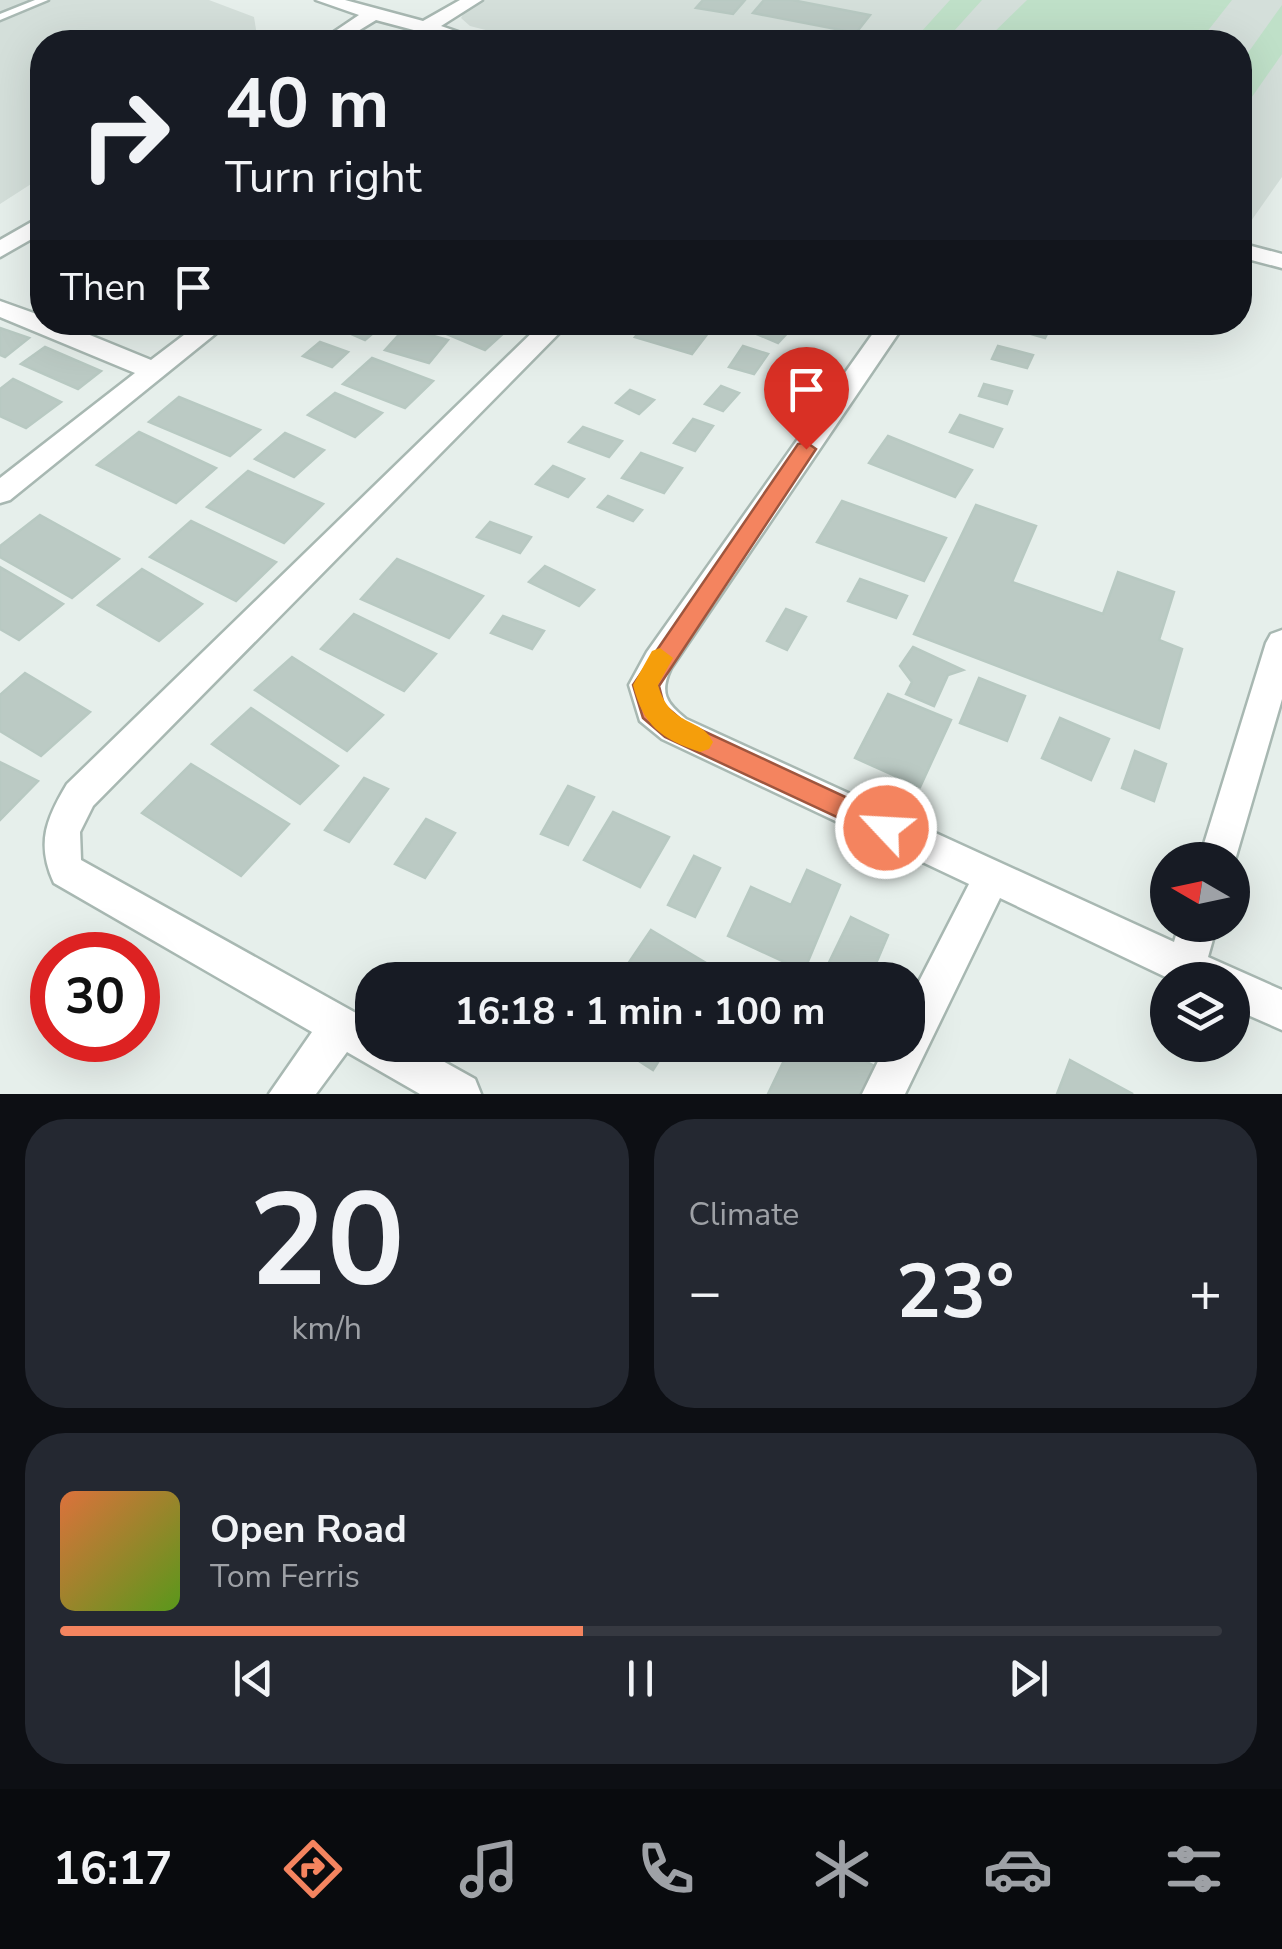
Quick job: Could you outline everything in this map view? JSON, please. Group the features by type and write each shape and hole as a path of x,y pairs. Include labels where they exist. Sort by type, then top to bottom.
{"street":[{"path":"324,0 432,30"},
{"path":"424,28 473,0"},
{"path":"347,30 373,14"},
{"path":"0,250 30,231"},
{"path":"1276,259 1282,235"},
{"path":"0,308 30,320"},
{"path":"67,335 154,370"},
{"path":"0,493 201,335"},
{"path":"355,1033 67,870 59,853 58,834 80,795 545,335"},
{"path":"885,335 658,661 646,685 652,710 674,730 1176,962"},
{"path":"1223,842 1280,654"},
{"path":"884,1094 991,878"},
{"path":"1250,996 1282,1010"},
{"path":"290,1094 355,1044"},
{"path":"405,1062 460,1094"}],"lane":[{"path":"0,17 43,0"}],"shaded area":[{"path":"0,0 209,0 254,17 256,30 30,30 30,185 0,204"},
{"path":"485,0 1282,0 1282,177 1252,220 1252,30 486,30 470,26 461,18 465,10"}],"green space":[{"path":"950,0 982,0 955,30 923,30"},
{"path":"1027,0 1232,0 1208,30 996,30"},
{"path":"1282,5 1282,54 1252,97 1252,47"}],"building":[{"path":"703,0 745,0 733,14 696,8"},
{"path":"764,0 792,0 870,15 858,30 841,30 753,13"},
{"path":"0,328 29,338 5,357 0,355"},
{"path":"399,335 430,335 448,340 429,363 385,350"},
{"path":"449,335 502,335 485,350"},
{"path":"637,335 707,335 692,354"},
{"path":"759,335 786,335 778,343"},
{"path":"320,342 348,352 332,367 303,356"},
{"path":"743,346 768,354 754,374 729,367"},
{"path":"998,346 1033,355 1027,368 992,359"},
{"path":"45,347 101,371 78,389 21,364"},
{"path":"372,358 433,381 405,408 343,384"},
{"path":"13,379 61,402 26,428 0,416 0,389"},
{"path":"984,384 1012,391 1007,404 979,396"},
{"path":"721,386 739,393 723,411 705,404"},
{"path":"630,390 654,400 639,414 616,403"},
{"path":"335,393 382,413 355,437 308,415"},
{"path":"179,397 260,430 230,456 149,422"},
{"path":"960,415 1002,429 993,447 950,432"},
{"path":"693,419 713,426 695,451 674,443"},
{"path":"583,427 622,441 609,457 569,442"},
{"path":"139,432 216,468 176,503 97,465"},
{"path":"285,433 324,450 294,477 255,459"},
{"path":"888,436 972,470 955,497 869,463"},
{"path":"641,453 682,468 664,493 622,478"},
{"path":"553,466 584,479 568,497 536,484"},
{"path":"248,471 323,504 284,543 207,507"},
{"path":"608,496 642,510 633,521 598,507"},
{"path":"842,501 946,538 924,581 817,542"},
{"path":"976,505 1036,526 1012,582 1103,614 1118,572 1174,592 1159,640 1182,649 1159,728 914,634"},
{"path":"40,515 119,559 72,598 0,557 0,546"},
{"path":"191,521 276,562 236,601 150,557"},
{"path":"490,522 531,537 520,553 477,537"},
{"path":"397,559 483,596 449,638 361,599"},
{"path":"545,566 594,590 579,606 529,582"},
{"path":"0,567 63,604 19,640 0,629"},
{"path":"142,569 202,604 159,641 98,605"},
{"path":"860,579 907,596 896,618 848,601"},
{"path":"786,609 806,617 787,650 767,641"},
{"path":"354,614 436,654 404,691 321,649"},
{"path":"503,616 544,631 532,649 491,633"},
{"path":"913,647 963,670 948,675 934,706 906,694 912,682 900,666"},
{"path":"292,657 383,715 347,751 255,690"},
{"path":"25,673 90,712 41,756 0,731 0,695"},
{"path":"979,678 1025,696 1007,741 960,723"},
{"path":"888,694 951,720 920,787 855,758"},
{"path":"251,708 338,766 300,804 212,744"},
{"path":"1060,718 1109,739 1091,780 1042,758"},
{"path":"1135,751 1166,764 1154,801 1122,788"},
{"path":"0,762 38,781 0,820"},
{"path":"191,764 289,824 241,876 142,813"},
{"path":"364,778 388,789 349,842 325,830"},
{"path":"568,786 594,797 568,845 541,834"},
{"path":"613,812 669,837 640,887 584,860"},
{"path":"426,819 455,833 425,878 395,864"},
{"path":"694,856 720,868 695,917 668,905"},
{"path":"807,870 840,885 808,962 784,962 728,936 751,887 791,905"},
{"path":"851,917 888,935 877,962 829,962"},
{"path":"651,930 704,962 629,962"},
{"path":"1070,1060 1133,1094 1057,1094"},
{"path":"641,1062 658,1062 653,1070"},
{"path":"783,1062 867,1062 887,1073 878,1094 768,1094"}],"slow traffic":[{"path":"660,658 646,685 652,710 674,730 700,742"}],"route":[{"path":"806,449 658,661 646,685 652,710 674,730 886,828"}]}
